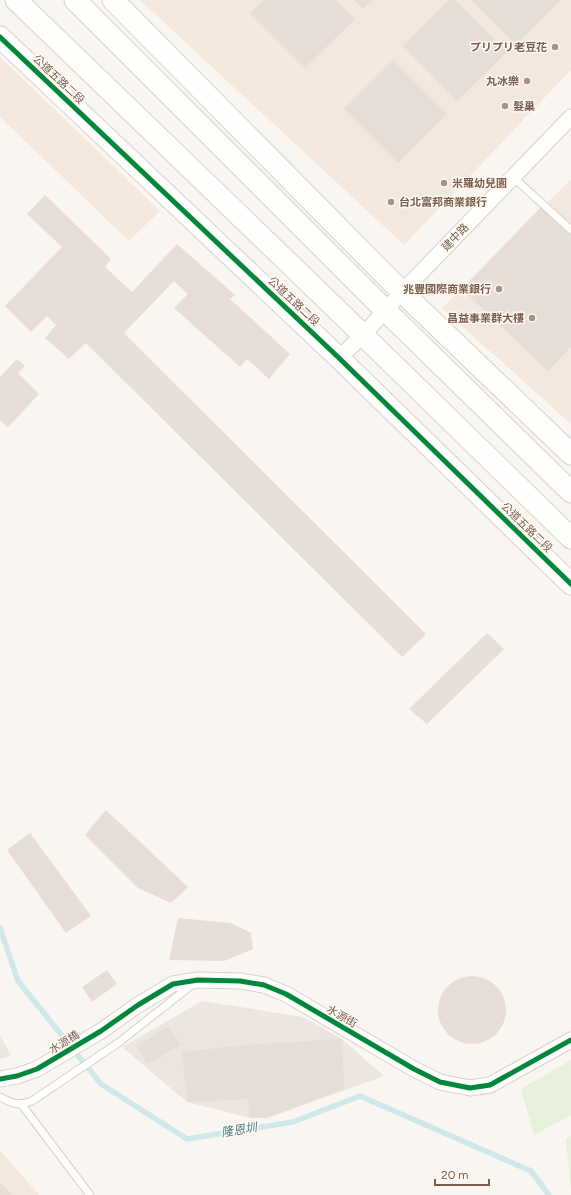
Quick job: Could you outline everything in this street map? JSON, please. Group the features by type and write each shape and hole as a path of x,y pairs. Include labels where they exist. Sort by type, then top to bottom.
{"street":[{"name":"公道五路二段","path":"16,0 364,335 571,538"},
{"path":"75,0 385,310 571,492"},
{"path":"113,0 402,292 571,454"},
{"name":"公道五路二段","path":"0,37 339,358 571,584"},
{"name":"建中路","path":"339,358 364,335 402,292 571,117"},
{"name":"水源街","path":"101,1031 138,1005 173,984 198,980 240,981 264,985 286,994 414,1069 440,1082 470,1088 490,1085 571,1040"},
{"name":"水源橋","path":"0,1079 17,1076 37,1069 101,1031"}],"lane":[{"path":"513,176 571,230"},
{"path":"0,1097 9,1102 22,1105 32,1101 118,1043 198,980"},
{"path":"22,1105 90,1195"}],"shaded area":[{"path":"140,0 571,0 571,70 404,245"},
{"path":"0,57 160,211 129,241 0,117"},
{"name":"昌益事業群大樓","path":"571,179 571,424 442,308"},
{"path":"202,1001 303,1017 342,1039 384,1076 267,1118 250,1118 187,1102 122,1047"},
{"path":"0,1035 11,1056 0,1059"},
{"path":"0,1150 39,1195 0,1195"}],"green space":[{"path":"571,1060 571,1115 534,1135 521,1089"},
{"path":"571,1136 571,1191 566,1139"}],"building":[{"path":"264,0 336,0 355,19 305,68 250,13"},
{"path":"354,0 373,0 363,9"},
{"path":"449,0 455,0 507,52 457,101 403,46"},
{"path":"471,0 561,0 516,45"},
{"path":"393,60 447,114 398,163 344,109"},
{"path":"45,195 111,259 105,267 132,292 177,244 235,295 230,299 290,354 269,379 247,359 240,367 174,308 188,294 174,281 124,333 426,634 402,657 86,343 69,359 45,338 56,325 47,316 31,332 5,306 62,247 27,214"},
{"name":"昌益事業群大樓","path":"541,207 571,235 571,347 548,371 462,289"},
{"path":"17,359 25,366 18,373 39,394 8,427 0,420 0,377"},
{"path":"487,633 504,649 427,724 409,709"},
{"path":"106,810 188,887 171,903 138,888 85,835"},
{"path":"30,833 91,916 66,933 7,850"},
{"path":"178,918 231,923 251,933 253,949 224,961 169,960"},
{"path":"107,970 117,984 92,1002 82,987"},
{"path":"472,976 485,979 496,986 503,997 506,1010 503,1023 496,1034 485,1041 472,1044 459,1041 448,1034 441,1023 438,1010 441,997 448,986 459,979"},
{"path":"168,1027 181,1045 147,1064 137,1046"},
{"path":"342,1039 344,1089 267,1118 250,1118 248,1099 187,1102 182,1052 245,1045"},
{"path":"0,1182 12,1195 0,1195"}],"waterway":[{"name":"隆恩圳","path":"0,928 18,981 101,1084 187,1139 293,1122 360,1096 531,1171 549,1195"}],"cycle path":[{"path":"0,37 339,358 571,584"},
{"path":"0,1079 17,1076 37,1069 101,1031 138,1005 173,984 198,980 240,981 264,985 286,994 414,1069 440,1082 470,1088 490,1085 571,1040"}],"place":[{"name":"プリプリ老豆花","path":"555,47"},
{"name":"丸冰樂","path":"527,81"},
{"name":"髮巢","path":"505,106"},
{"name":"米羅幼兒園","path":"444,183"},
{"name":"台北富邦商業銀行","path":"391,202"},
{"name":"兆豐國際商業銀行","path":"499,289"},
{"name":"昌益事業群大樓","path":"532,318"}]}
